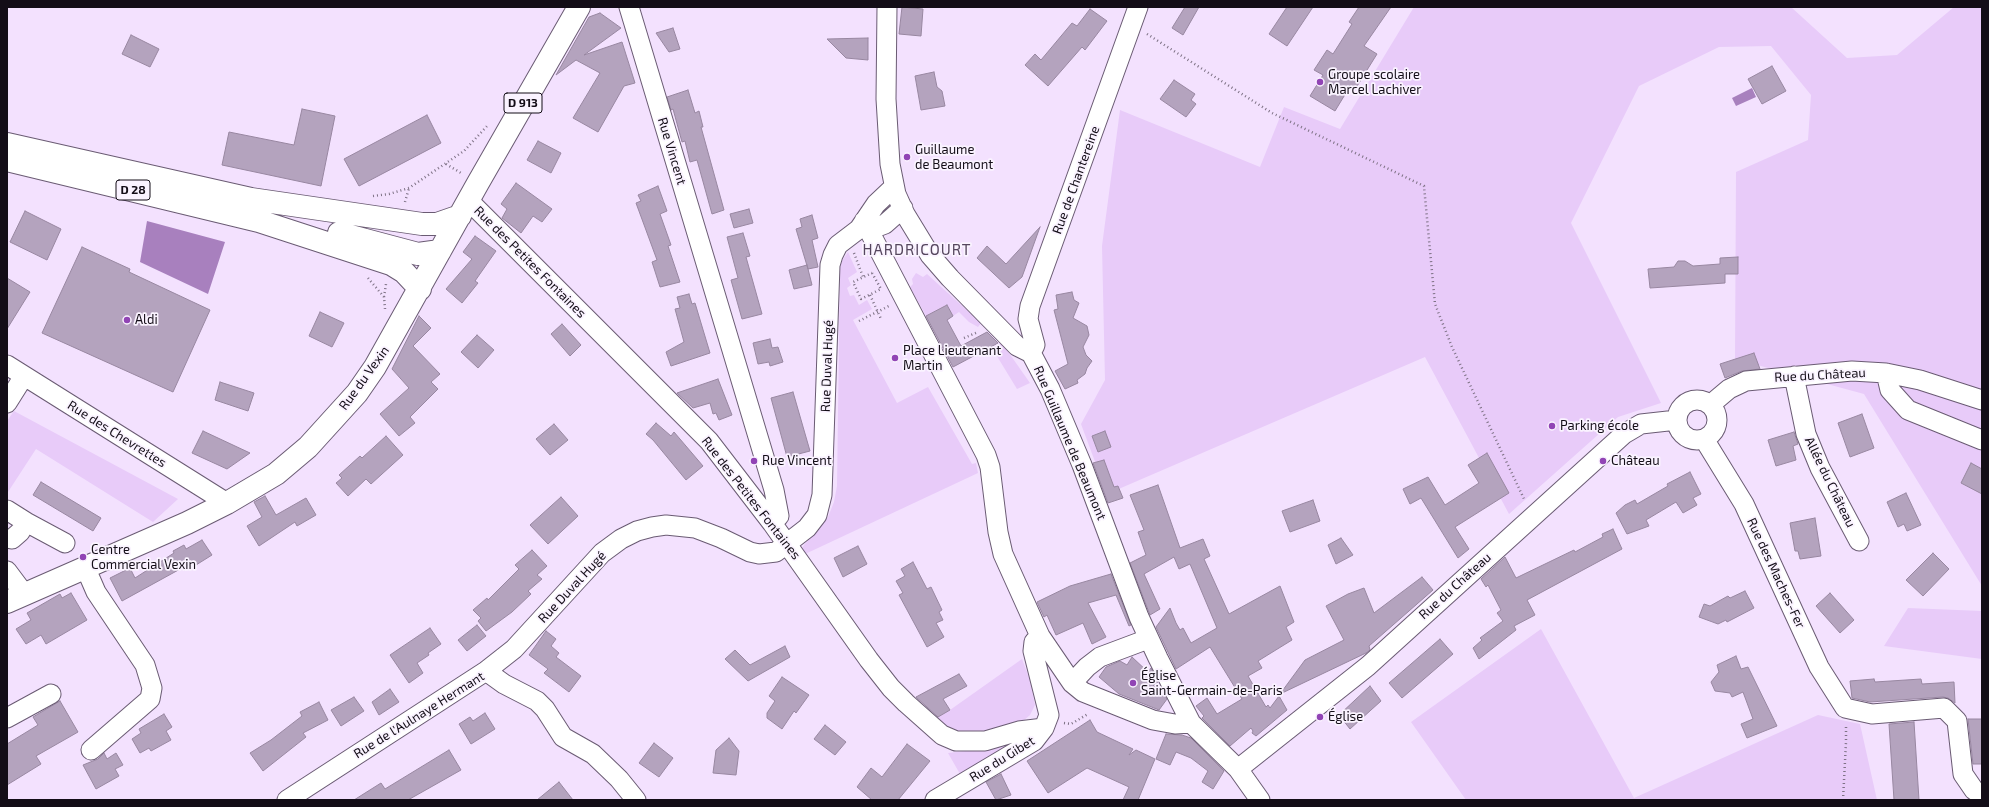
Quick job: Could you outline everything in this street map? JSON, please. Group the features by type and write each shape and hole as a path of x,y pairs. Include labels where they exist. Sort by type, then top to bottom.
{"main road":[{"name":"Rue du Vexin","path":"16,599 86,569 227,503 276,474 308,447 341,412 375,367 579,7"},
{"name":"D 28","path":"7,144 251,199 422,224 437,224 464,208"},
{"name":"D 28","path":"7,160 259,221 315,227 418,254 440,251"},
{"path":"259,221 391,264 404,272 420,288"},
{"path":"422,224 432,235 440,251"}],"street":[{"name":"Rue Vincent","path":"628,7 774,490 779,516 774,526"},
{"name":"Rue Guillaume de Beaumont","path":"887,7 887,106 890,164 894,188 903,208 927,250 950,278 1017,346 1031,353 1050,389 1082,465 1148,639 1191,723 1238,769 1260,800"},
{"name":"Rue de Chantereine","path":"1031,353 1035,345 1029,325 1030,306 1138,7"},
{"name":"Rue Duval Hugé","path":"486,670 514,650 602,553 621,539 637,531 666,525 695,528 721,538 750,552 759,554 776,552 807,528 817,515 822,495 830,265 838,245 860,229 876,204 894,188"},
{"name":"Rue des Petites Fontaines","path":"464,208 709,441 788,544 891,688 942,735 956,741 985,741 1019,731 1044,728"},
{"path":"903,208 885,224 860,229 905,297 986,455 991,474 998,532 1004,554 1040,636 1072,683 1091,696 1154,720 1175,724 1191,723"},
{"name":"Rue des Chevrettes","path":"7,365 227,503"},
{"name":"Rue du Château","path":"1710,405 1729,389 1746,382 1852,371 1886,373 1920,380 1982,400"},
{"path":"1886,373 1890,390 1908,410 1982,440"},
{"path":"7,403 24,376"},
{"name":"Allée du Château","path":"1794,376 1806,434 1820,468 1859,540"},
{"path":"1700,400 1710,405 1716,414 1716,424 1713,432 1704,439 1694,440 1685,436 1679,429 1677,420 1679,411 1688,402 1700,400"},
{"name":"Rue du Château","path":"1238,769 1368,666 1608,447 1633,428 1649,422 1677,420"},
{"name":"Rue des Maches-Fer","path":"1704,439 1744,504 1819,667 1845,708"},
{"path":"7,510 65,544"},
{"path":"774,526 789,522 808,520 817,515"},
{"path":"12,540 20,532 26,522"},
{"path":"86,569 96,592 145,665 152,688 150,699 91,750"},
{"path":"7,571 16,599"},
{"name":"Rue du Gibet","path":"935,800 1028,745 1040,735 1049,715 1033,651 1034,642 1040,636"},
{"path":"1072,683 1100,657 1148,639"},
{"name":"Rue de l'Aulnaye Hermant","path":"286,800 486,670 504,684 537,701 545,709 563,737 593,754 620,779 634,795 636,800"},
{"path":"7,718 51,694"},
{"path":"1845,708 1872,714 1944,708 1957,721 1963,774 1974,790 1982,796"}],"path":[{"path":"1132,24 1272,113 1424,186 1435,304 1452,347 1532,517"},
{"path":"366,197 389,194 408,188 446,164 464,150 492,120 515,118"},
{"path":"446,164 462,174"},
{"path":"405,203 408,188"},
{"path":"860,229 863,277"},
{"path":"872,273 881,289 861,299 853,282 863,277 872,273"},
{"path":"366,276 372,281 384,297"},
{"path":"386,312 384,297 388,278"},
{"path":"870,295 881,318"},
{"path":"859,321 905,297"},
{"path":"1843,800 1846,742 1845,708"},
{"path":"1071,724 1093,711"}],"shaded area":[{"path":"1414,7 1791,7 1847,58 1897,55 1954,7 1982,7 1982,586 1864,394 1735,359 1736,172 1808,140 1811,95 1771,46 1719,47 1639,86 1571,223 1661,403 1618,417 1509,514 1425,357 1107,494 1081,424 1105,380 1102,246 1120,110 1260,167 1284,107 1340,129"},
{"path":"1752,88 1756,97 1736,106 1732,98"},
{"path":"147,221 225,242 208,294 140,262"},
{"path":"848,252 857,272 848,278 851,285 847,288 850,296 854,295 859,305 867,300 872,309 853,320 897,403 928,387 972,464 976,463 978,473 803,555 801,550 804,545 828,517 834,502 837,486 840,267"},
{"path":"916,273 923,277 927,274 981,323 978,327 969,322 959,312 953,316 947,305 926,316 910,287 913,284 912,279"},
{"path":"1002,343 1030,383 1017,389 992,348"},
{"path":"14,411 178,499 153,522 36,449 8,492 7,421"},
{"path":"1908,608 1982,611 1982,659 1884,646"},
{"path":"1541,629 1634,798 1818,715 1860,724 1877,800 1466,800 1411,722"},
{"path":"1022,659 1030,680 1035,705 1030,715 1023,721 998,729 971,735 951,731 935,718 950,710"},
{"path":"1013,740 1015,743 960,774 948,753 974,750"}],"building":[{"path":"902,7 923,9 921,36 899,34"},
{"path":"1185,7 1199,7 1183,35 1172,28"},
{"path":"1287,7 1313,7 1287,46 1269,34"},
{"path":"1359,7 1391,7 1364,46 1377,54 1354,91 1349,88 1335,111 1310,96 1323,75 1314,70 1327,50 1333,54 1352,24 1349,22"},
{"path":"1090,9 1107,21 1085,50 1082,47 1048,86 1025,65 1035,54 1041,60 1072,23 1077,26"},
{"path":"600,13 621,28 584,55 622,42 635,83 624,86 598,132 573,118 600,73 576,60 556,75 589,17"},
{"path":"673,28 680,49 669,52 656,33"},
{"path":"131,35 159,49 150,67 122,54"},
{"path":"868,38 868,60 846,58 827,39"},
{"path":"1772,66 1786,91 1762,104 1748,79"},
{"path":"934,72 937,87 942,91 945,106 921,110 915,76"},
{"path":"1174,80 1195,94 1191,100 1196,104 1186,117 1160,99"},
{"path":"688,90 695,113 699,111 703,127 701,127 724,210 712,214 697,160 690,162 685,141 682,142 673,109 671,110 667,97"},
{"path":"302,109 335,116 321,186 222,165 229,132 294,145"},
{"path":"427,115 441,143 359,186 344,159"},
{"path":"538,141 561,153 551,173 527,160"},
{"path":"516,183 552,209 542,222 533,216 521,233 502,218 507,209 501,204"},
{"path":"658,186 667,211 660,214 671,245 668,246 680,282 660,287 652,262 657,260 636,203 641,201 638,195"},
{"path":"749,209 753,223 734,228 730,214"},
{"path":"25,211 61,229 47,260 10,242"},
{"path":"812,215 818,238 812,240 818,267 808,269 796,229 802,227 800,219"},
{"path":"1040,227 1022,277 1009,288 977,258 987,246 1006,264"},
{"path":"743,233 750,256 746,257 762,314 742,319 731,280 738,278 727,237"},
{"path":"475,236 496,251 475,281 478,283 462,303 446,289 472,259 463,252"},
{"name":"Aldi","path":"82,247 130,269 129,272 210,310 173,392 42,333"},
{"path":"1738,257 1738,274 1725,274 1725,283 1650,288 1648,269 1674,267 1678,261 1685,261 1693,266 1720,264 1720,258"},
{"path":"807,265 812,285 794,289 789,270"},
{"path":"7,278 30,292 7,329"},
{"path":"1072,292 1074,300 1079,303 1073,318 1087,326 1089,335 1083,347 1086,355 1092,361 1085,374 1077,380 1078,383 1065,389 1055,371 1068,364 1054,310 1058,309 1056,295"},
{"path":"689,294 692,304 695,303 710,353 671,366 666,352 684,342 675,309 680,308 677,297"},
{"path":"947,305 953,316 947,320 961,346 987,332 998,343 953,367 926,316"},
{"path":"320,312 344,323 332,347 309,336"},
{"path":"419,316 431,328 413,346 440,374 431,382 438,389 410,417 415,423 399,436 380,414 409,388 392,369"},
{"path":"562,324 581,345 570,356 551,334"},
{"path":"477,335 494,350 478,368 461,352"},
{"path":"770,339 772,348 778,347 783,362 770,366 769,362 758,364 753,343"},
{"path":"1754,353 1760,369 1742,371 1725,378 1720,364"},
{"path":"718,379 732,415 719,420 716,413 713,414 710,403 693,408 677,393"},
{"path":"220,382 254,393 248,411 215,400"},
{"path":"793,392 810,451 787,457 771,398"},
{"path":"1862,414 1874,448 1850,457 1838,423"},
{"path":"656,423 671,436 674,432 703,466 686,480 653,440 646,434"},
{"path":"554,424 568,440 550,455 536,439"},
{"path":"203,431 250,453 227,469 192,453"},
{"path":"1105,431 1111,447 1098,452 1092,436"},
{"path":"1794,432 1798,444 1793,446 1796,460 1776,466 1768,440"},
{"path":"386,436 403,455 371,484 366,479 348,496 336,483 342,478 339,475 360,456 362,458"},
{"path":"1487,453 1509,493 1455,527 1469,549 1458,558 1421,498 1410,504 1403,489 1428,477 1445,505 1479,483 1468,465"},
{"path":"1104,460 1114,487 1118,486 1123,498 1108,503 1093,463"},
{"path":"1971,463 1982,469 1982,494 1961,483"},
{"path":"1690,472 1701,494 1693,498 1697,505 1683,513 1676,502 1646,520 1649,526 1627,534 1616,513 1625,505 1635,500 1637,504 1668,486 1667,484"},
{"path":"41,482 101,518 93,531 33,495"},
{"path":"1158,485 1180,548 1203,539 1210,556 1204,559 1229,614 1280,586 1294,622 1286,627 1292,640 1258,661 1262,668 1248,676 1266,707 1268,705 1270,708 1279,696 1287,710 1256,736 1252,733 1253,731 1251,728 1230,746 1202,718 1204,716 1196,706 1207,698 1217,714 1242,699 1210,647 1176,669 1156,627 1170,608 1180,630 1183,628 1191,643 1217,628 1190,564 1179,569 1174,557 1144,574 1160,609 1150,615 1130,563 1146,555 1138,532 1144,530 1130,495"},
{"path":"1906,493 1921,525 1907,531 1904,524 1898,527 1887,502"},
{"path":"265,496 276,515 306,498 316,515 297,526 295,522 259,546 247,526 262,517 254,502"},
{"path":"561,497 578,516 548,544 530,525"},
{"path":"1313,500 1320,521 1290,532 1282,511"},
{"path":"1815,518 1821,556 1800,559 1798,551 1795,551 1790,523"},
{"path":"1613,529 1622,549 1527,600 1535,615 1514,626 1516,630 1479,659 1473,648 1482,640 1480,638 1503,621 1497,613 1501,610 1488,585 1486,587 1481,579 1505,557 1516,578 1574,550 1575,552 1603,537 1602,534"},
{"path":"1341,538 1353,555 1336,564 1328,545"},
{"path":"202,540 212,555 196,565 195,563 184,570 182,568 122,601 110,578 130,568 135,578 174,553 173,551 184,545 186,549"},
{"path":"858,546 867,564 843,577 834,558"},
{"path":"532,550 547,566 537,575 542,579 528,591 531,594 512,612 486,631 478,621 481,618 473,610 487,598 488,600 519,569 515,565"},
{"path":"1933,553 1949,569 1923,596 1906,580"},
{"path":"913,562 927,589 931,587 942,610 939,612 943,620 936,623 944,637 927,647 899,595 903,593 896,581 905,576 901,569"},
{"path":"1111,574 1131,625 1129,626 1116,595 1088,603 1106,637 1092,644 1083,623 1056,635 1047,615 1044,617 1037,602 1070,586"},
{"path":"1422,577 1433,590 1369,646 1370,650 1280,694 1305,660 1344,640 1326,606 1348,594 1364,588 1374,613"},
{"path":"1745,591 1754,608 1727,622 1726,620 1718,624 1699,617 1704,604 1710,606 1728,596 1730,598"},
{"path":"71,593 87,620 46,644 41,635 26,644 16,629 31,620 27,613 60,594 62,598"},
{"path":"1830,593 1854,620 1840,633 1816,606"},
{"path":"477,625 486,636 467,651 458,640"},
{"path":"430,628 441,644 417,663 423,673 409,683 390,655"},
{"path":"546,631 556,639 551,646 559,653 556,657 581,676 569,692 544,673 548,669 529,655"},
{"path":"1440,639 1453,654 1402,698 1389,683"},
{"path":"785,646 790,657 748,681 725,659 735,650 750,665"},
{"path":"1736,656 1741,669 1748,667 1777,726 1747,738 1741,724 1753,719 1743,692 1732,697 1730,693 1715,691 1711,682 1719,672 1717,665"},
{"name":"Église Saint-Germain-de-Paris","path":"1132,657 1148,672 1151,668 1158,682 1153,685 1163,693 1167,699 1159,710 1119,694 1099,677 1106,667 1120,661 1127,665"},
{"path":"959,674 967,686 943,699 950,710 938,717 916,697"},
{"path":"782,677 809,695 796,713 794,711 782,729 767,718 767,713 775,701 769,696"},
{"path":"1874,679 1875,682 1921,679 1922,684 1954,682 1955,703 1948,698 1943,697 1870,702 1852,698 1850,681"},
{"path":"1370,686 1381,701 1350,729 1339,715"},
{"path":"390,689 399,702 379,715 372,702"},
{"path":"354,697 364,711 341,726 331,710"},
{"path":"60,701 78,732 36,756 41,764 7,785 7,744 38,725 33,717"},
{"path":"319,702 328,720 303,733 306,737 263,771 250,753 271,740 302,716 300,712"},
{"path":"485,713 495,729 471,744 459,724 470,717 473,721"},
{"path":"164,714 172,727 166,731 171,740 151,751 149,748 140,753 132,739 141,733 139,729"},
{"path":"1968,719 1982,719 1982,764 1973,764"},
{"path":"1090,720 1097,732 1133,749 1129,755 1136,750 1155,759 1138,800 1123,800 1129,787 1087,768 1048,793 1027,761"},
{"path":"1914,722 1919,800 1894,800 1889,724"},
{"path":"825,725 846,742 835,755 814,739"},
{"path":"1166,734 1182,735 1191,738 1224,771 1213,789 1202,782 1208,771 1191,758 1176,752 1170,765 1156,759"},
{"path":"729,738 739,751 736,775 713,773 716,750"},
{"path":"654,743 673,758 659,777 639,763"},
{"path":"907,744 930,761 898,800 872,800 857,787 871,768 882,777"},
{"path":"449,750 461,770 408,800 354,800 381,783 385,789"},
{"path":"104,753 107,759 116,753 123,765 115,769 119,776 96,789 83,765 98,759"},
{"path":"1001,774 1011,795 996,800 986,782"},
{"path":"559,782 573,800 537,800"}],"place":[{"name":"Groupe scolaire Marcel Lachiver","path":"1320,82"},
{"name":"Guillaume de Beaumont","path":"907,157"},
{"name":"Aldi","path":"127,320"},
{"name":"Place Lieutenant Martin","path":"895,358"},
{"name":"Parking école","path":"1552,426"},
{"name":"Rue Vincent","path":"754,461"},
{"name":"Château","path":"1603,461"},
{"name":"Centre Commercial Vexin","path":"83,557"},
{"name":"Église Saint-Germain-de-Paris","path":"1133,683"},
{"name":"Église","path":"1320,717"}],"district":[{"name":"HARDRICOURT","path":"917,250"}]}
